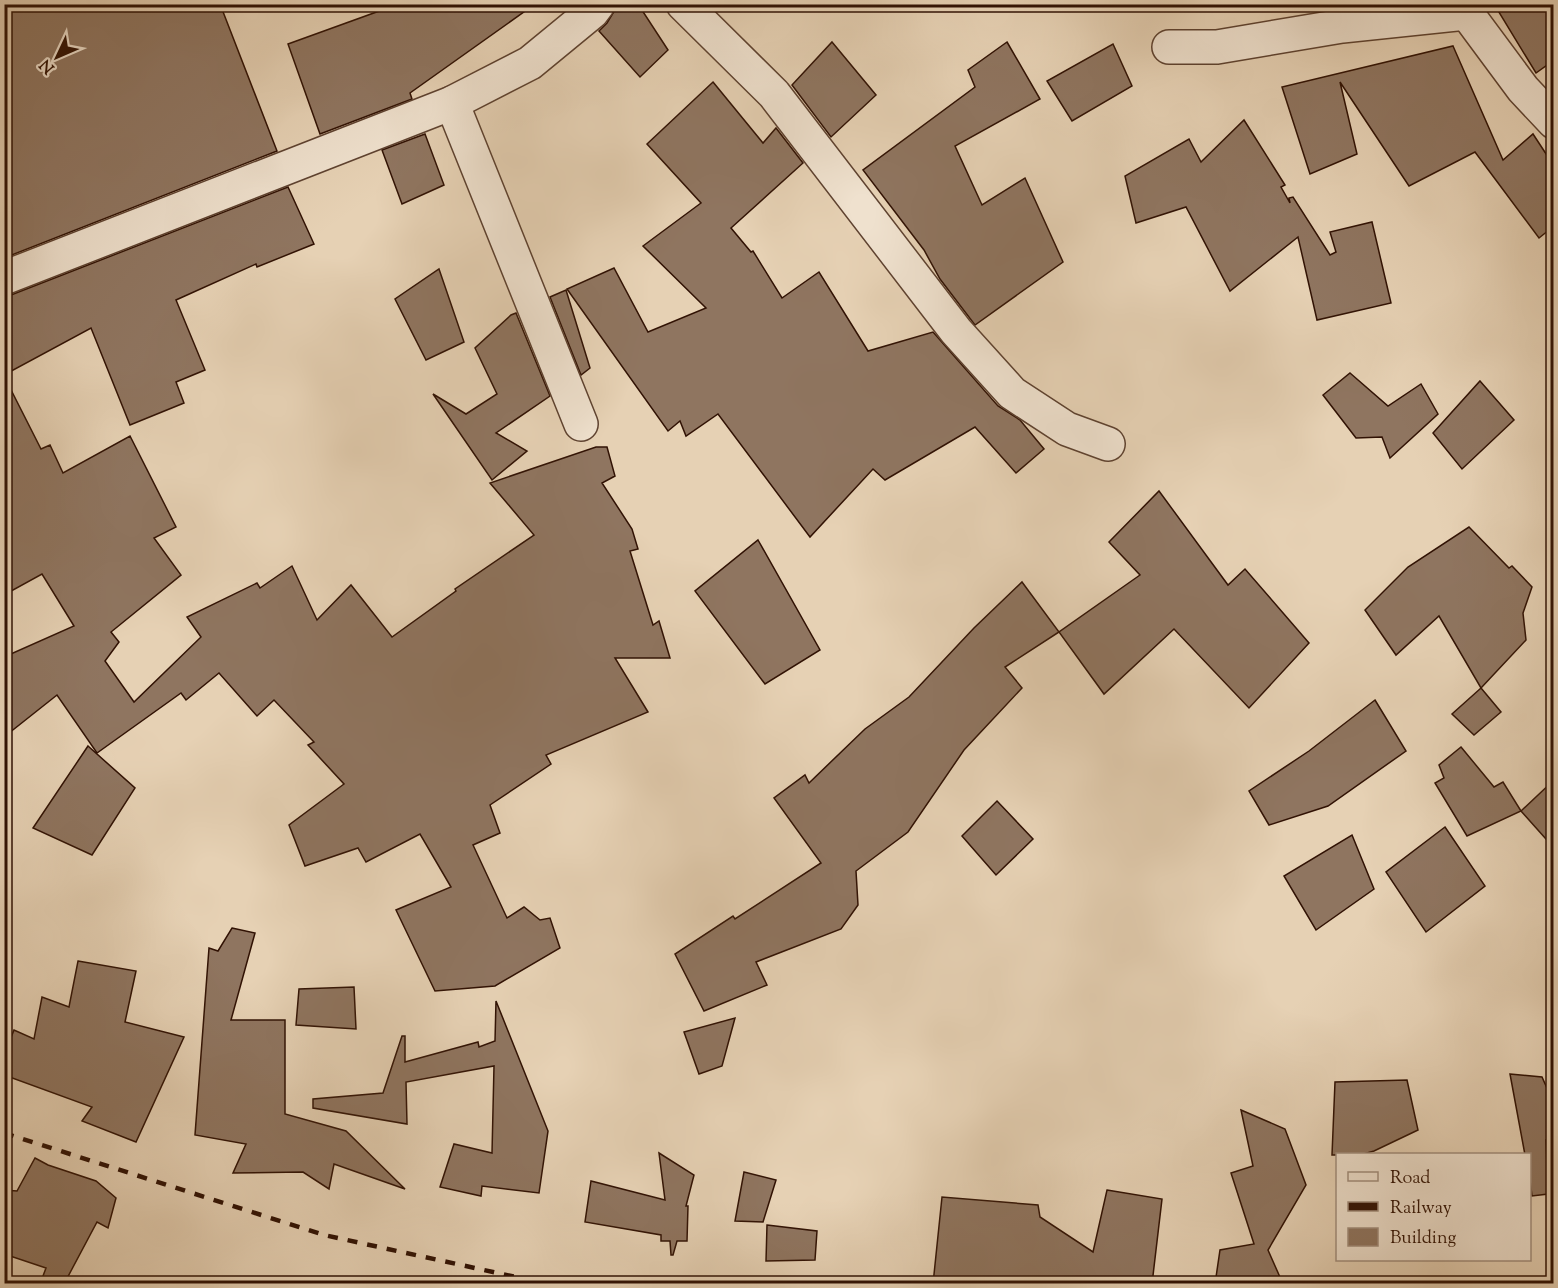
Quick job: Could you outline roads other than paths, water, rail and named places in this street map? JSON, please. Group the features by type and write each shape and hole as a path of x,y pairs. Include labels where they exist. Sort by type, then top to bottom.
{"street":[{"path":"4,278 452,103 530,63 592,12 598,4"},
{"path":"682,4 774,94 956,331 1012,393 1068,429 1108,444"},
{"path":"1169,47 1217,47 1463,9 1523,89 1554,122"},
{"path":"452,103 581,424"}],"railway":[{"path":"4,1133 324,1235 548,1284"}]}
